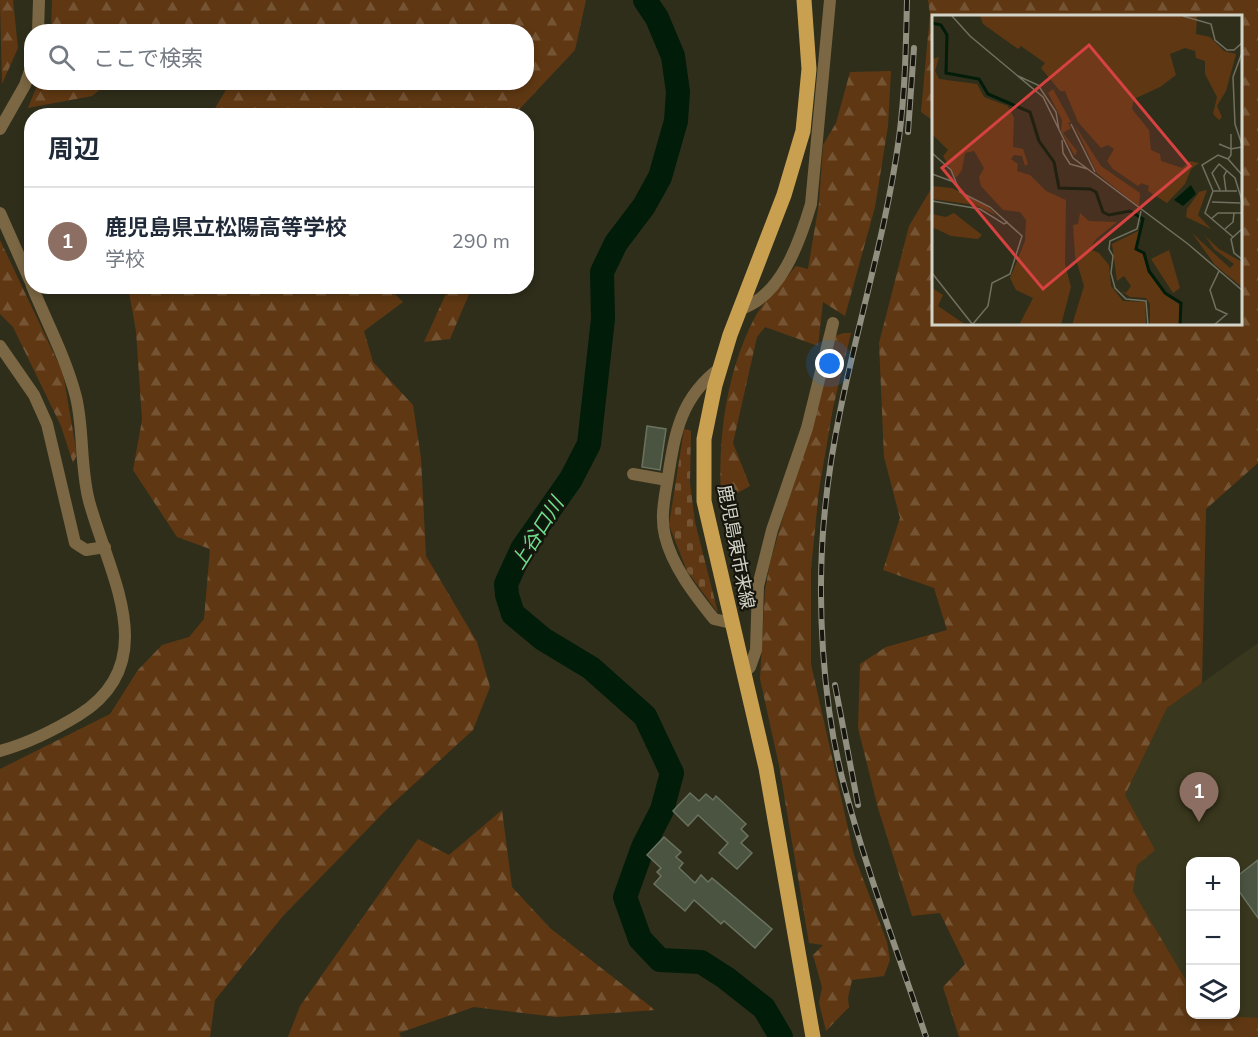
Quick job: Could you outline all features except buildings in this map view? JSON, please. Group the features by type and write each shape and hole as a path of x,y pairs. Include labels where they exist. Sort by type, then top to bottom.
{"main road":[{"name":"鹿児島東市来線","path":"804,0 809,69 803,131 784,195 720,368 704,439 704,501 766,768 813,1037"}],"street":[{"path":"38,24 39,0"},
{"path":"740,309 760,299 774,284 803,233 811,204 830,0"},
{"path":"1,124 24,87"},
{"path":"0,213 24,268"},
{"path":"0,751 27,743 95,705 117,679 125,653 126,635 120,597 89,501 82,466 76,399 64,358 36,294"},
{"path":"743,674 750,667 756,650 758,586 772,530 807,428 833,323"},
{"path":"0,346 34,395 47,424 75,543 86,550 105,547"},
{"path":"720,368 698,389 674,433 663,522 669,550 687,581 714,619 731,623"},
{"path":"633,474 667,480"}],"shaded area":[{"path":"1258,643 1258,1018 1240,1017 1240,857 1186,857 1186,980 1133,891 1137,865 1125,795 1167,708"}],"green space":[{"path":"0,0 13,0 18,48 2,84"},
{"path":"52,0 586,0 575,50 521,108 215,108 226,90 534,90 534,24 51,24"},
{"path":"928,0 1258,0 1258,463 1206,509 1202,683 1167,708 1125,795 1155,850 1137,865 1133,891 1186,980 1186,1019 1258,1018 1258,1037 959,1037 943,987 965,964 940,913 912,916 878,808 858,728 860,664 886,647 947,630 934,588 883,570 900,518 884,457 879,343 909,226 932,187 932,326 1243,326 1243,15 932,15 932,120 921,112 930,14"},
{"path":"891,71 888,126 875,207 845,316 823,302 818,346 765,327 757,337 733,443 750,486 721,502 721,455 725,409 743,342 767,299 796,266 808,269 819,203 823,145 836,123 850,72"},
{"path":"35,90 99,90 92,96 28,108"},
{"path":"0,240 63,373 77,455 73,463 61,426 13,327 0,314"},
{"path":"129,294 395,294 403,302 364,331 373,362 413,405 421,458 426,556 477,642 490,687 473,730 389,807 283,916 215,1000 210,1037 0,1037 0,769 110,714 138,670 162,645 189,637 204,619 210,549 177,537 133,470 142,420 136,331"},
{"path":"446,294 469,294 450,339 424,342"},
{"path":"851,333 833,408 819,490 811,569 811,664 854,855 887,942 890,960 884,976 852,980 848,998 849,1007 826,1031 819,1003 822,987 813,955 823,945 809,943 779,765 760,679 765,590 770,563 835,336"},
{"path":"684,429 691,431 690,483 695,522 718,613 687,571 669,525"},
{"path":"502,810 512,887 550,928 655,1010 556,1017 474,1007 399,1033 401,1037 288,1037 300,1006 418,839 449,855"}],"waterway":[{"name":"上谷口川","path":"645,0 657,18 673,56 678,92 676,121 660,177 644,206 616,243 602,272 603,319 589,444 571,479 522,549 506,584 507,595 513,614 543,639 591,668 645,716 672,773 662,810 643,847 625,897 640,939 660,960 701,962 726,978 764,1008 781,1037"}],"railway":[{"path":"907,0 903,104 899,138 882,231 849,369 831,462 822,543 821,614 826,686 837,756 845,789 873,883 926,1037"},
{"path":"908,132 914,48"},
{"path":"835,685 858,805"}],"place":[{"name":"鹿児島県立松陽高等学校","path":"1199,822"}]}
